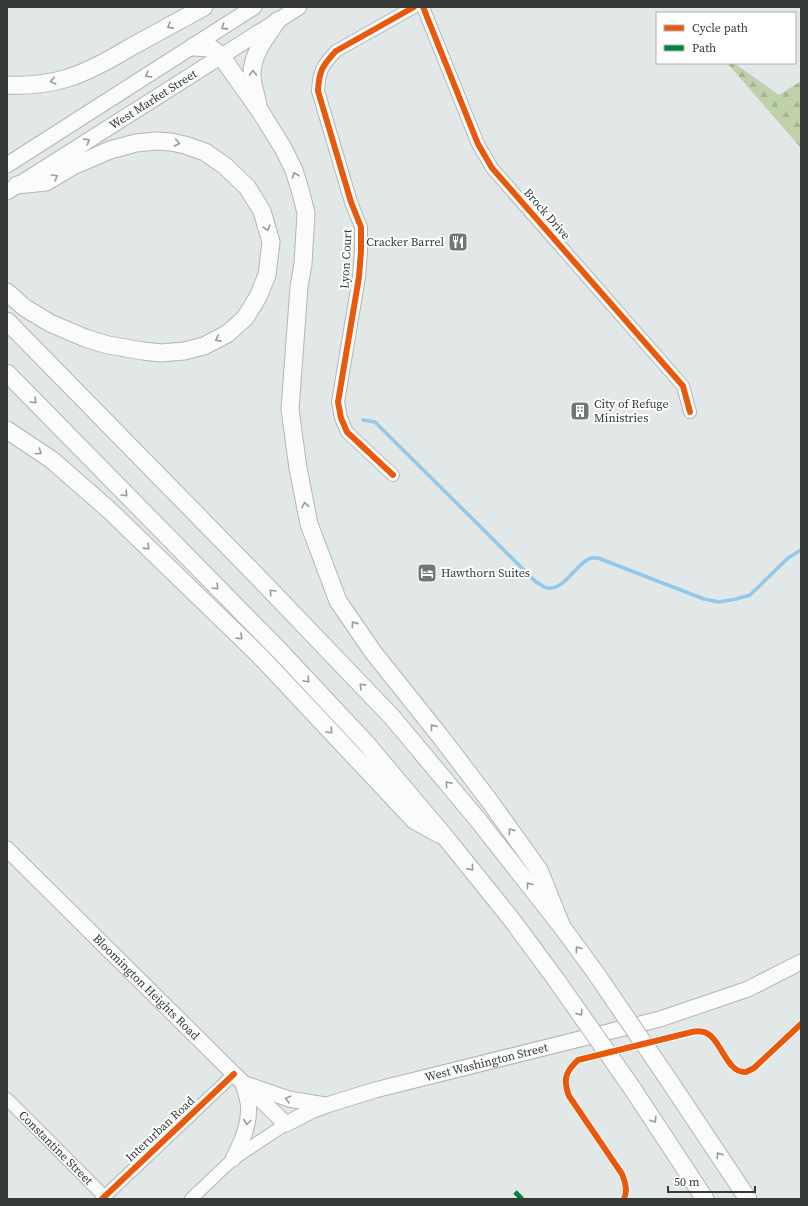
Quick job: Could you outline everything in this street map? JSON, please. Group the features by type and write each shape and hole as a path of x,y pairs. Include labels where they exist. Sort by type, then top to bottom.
{"highway":[{"path":"7,85 23,86 68,78 117,55 204,7"},
{"path":"260,111 252,75 254,59 261,44 277,21"},
{"path":"193,47 211,48 221,56 260,111 283,148 294,170 301,193 306,213 290,409 298,468 309,524 338,601 373,652 488,799 539,870 562,927"},
{"path":"7,292 25,308 50,323 85,338 108,345 143,351 161,353 184,351 204,346 227,334 245,318 258,297 267,275 271,242 262,211 247,187 225,166 205,152 171,142 156,141 136,143 110,150 73,166 46,182 12,188"},
{"path":"7,322 243,562 392,717 478,820 562,927 595,972 748,1199"},
{"path":"7,373 280,651 366,743 446,838 512,920 632,1088 705,1199"},
{"path":"7,430 52,460 109,510 260,656 414,820 446,838"}],"main road":[{"name":"West Market Street","path":"7,165 254,7"},
{"name":"West Market Street","path":"12,188 299,7"},
{"name":"Bloomington Heights Road","path":"7,849 286,1124"},
{"name":"West Washington Street","path":"286,1124 311,1111 375,1090 660,1019 748,989 801,962"},
{"path":"239,1079 289,1099 327,1105"},
{"path":"233,1159 244,1138 248,1123 248,1102 239,1079"}],"street":[{"name":"Lyon Court","path":"393,475 347,432 341,418 338,402 359,277 361,227 351,202 318,91 320,72 326,61 336,51 414,7"},
{"name":"Brock Drive","path":"423,7 478,144 492,168 683,386 690,412"},
{"name":"Interurban Road","path":"103,1198 239,1079"},
{"name":"Constantine Street","path":"7,1099 103,1198"},
{"name":"West Washington Street","path":"191,1199 233,1159 286,1124"}],"green space":[{"path":"728,64 735,64 779,95 801,81 801,148"}],"waterway":[{"path":"363,420 375,422 536,582 544,587 551,588 557,586 569,577 585,561 591,558 598,558 704,599 719,602 750,595 788,558 801,550"}],"marked path":[{"path":"515,1192 522,1199"}],"cycle path":[{"path":"393,475 347,432 341,418 338,402 359,277 361,227 351,202 318,91 319,78 322,69 336,51 414,7"},
{"path":"423,7 478,144 492,168 683,386 690,412"},
{"path":"624,1199 626,1189 622,1174 569,1096 566,1085 566,1076 570,1068 578,1060 700,1031 710,1035 733,1067 739,1071 746,1072 754,1068 801,1024"},
{"path":"102,1199 234,1074"}],"place":[{"name":"Cracker Barrel","path":"458,242"},
{"name":"City of Refuge Ministries","path":"580,411"},
{"name":"Hawthorn Suites","path":"427,573"}]}
